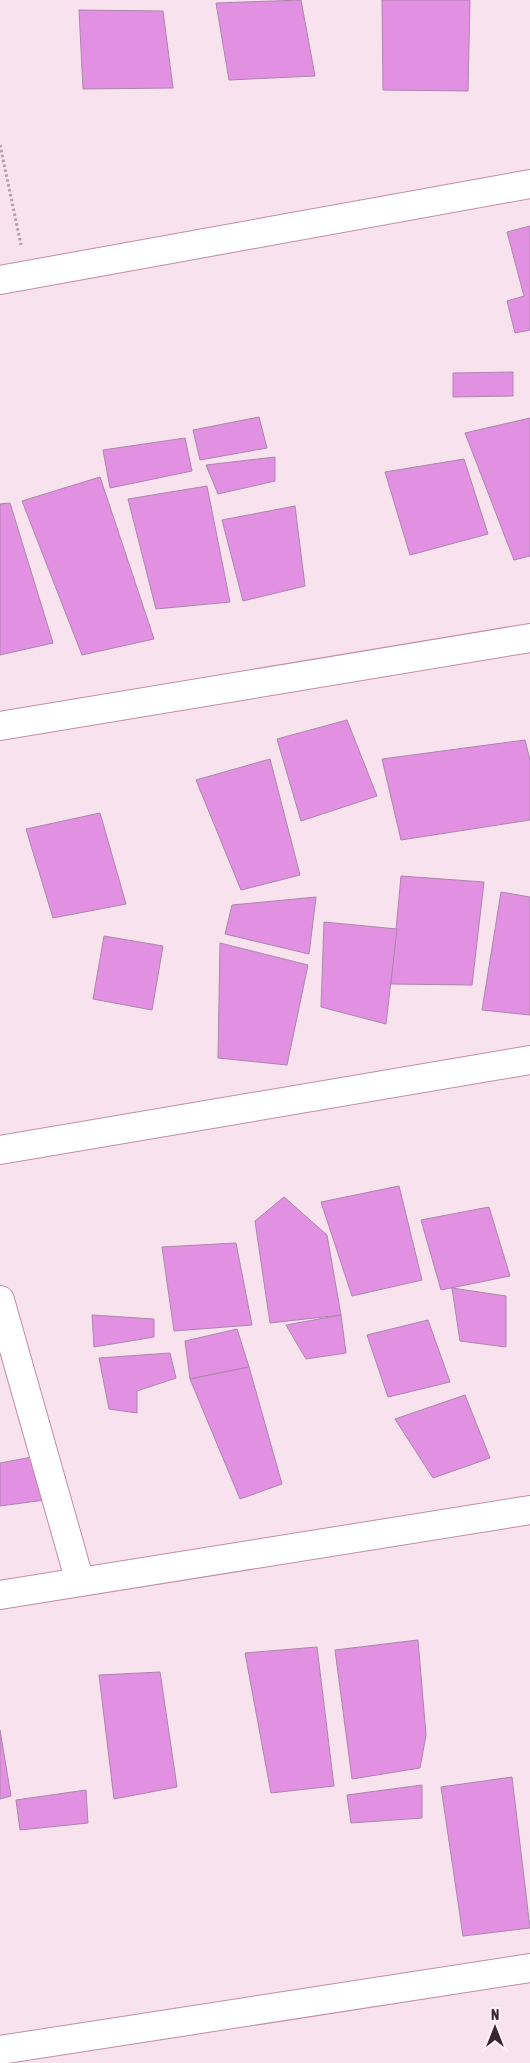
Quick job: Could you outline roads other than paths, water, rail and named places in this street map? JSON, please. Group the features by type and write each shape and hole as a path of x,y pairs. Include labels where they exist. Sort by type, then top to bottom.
{"street":[{"path":"0,280 530,184"},
{"path":"0,726 530,638"},
{"path":"0,1150 530,1060"},
{"path":"0,1300 80,1582"},
{"path":"0,1595 530,1510"},
{"path":"0,2050 530,1968"}]}
